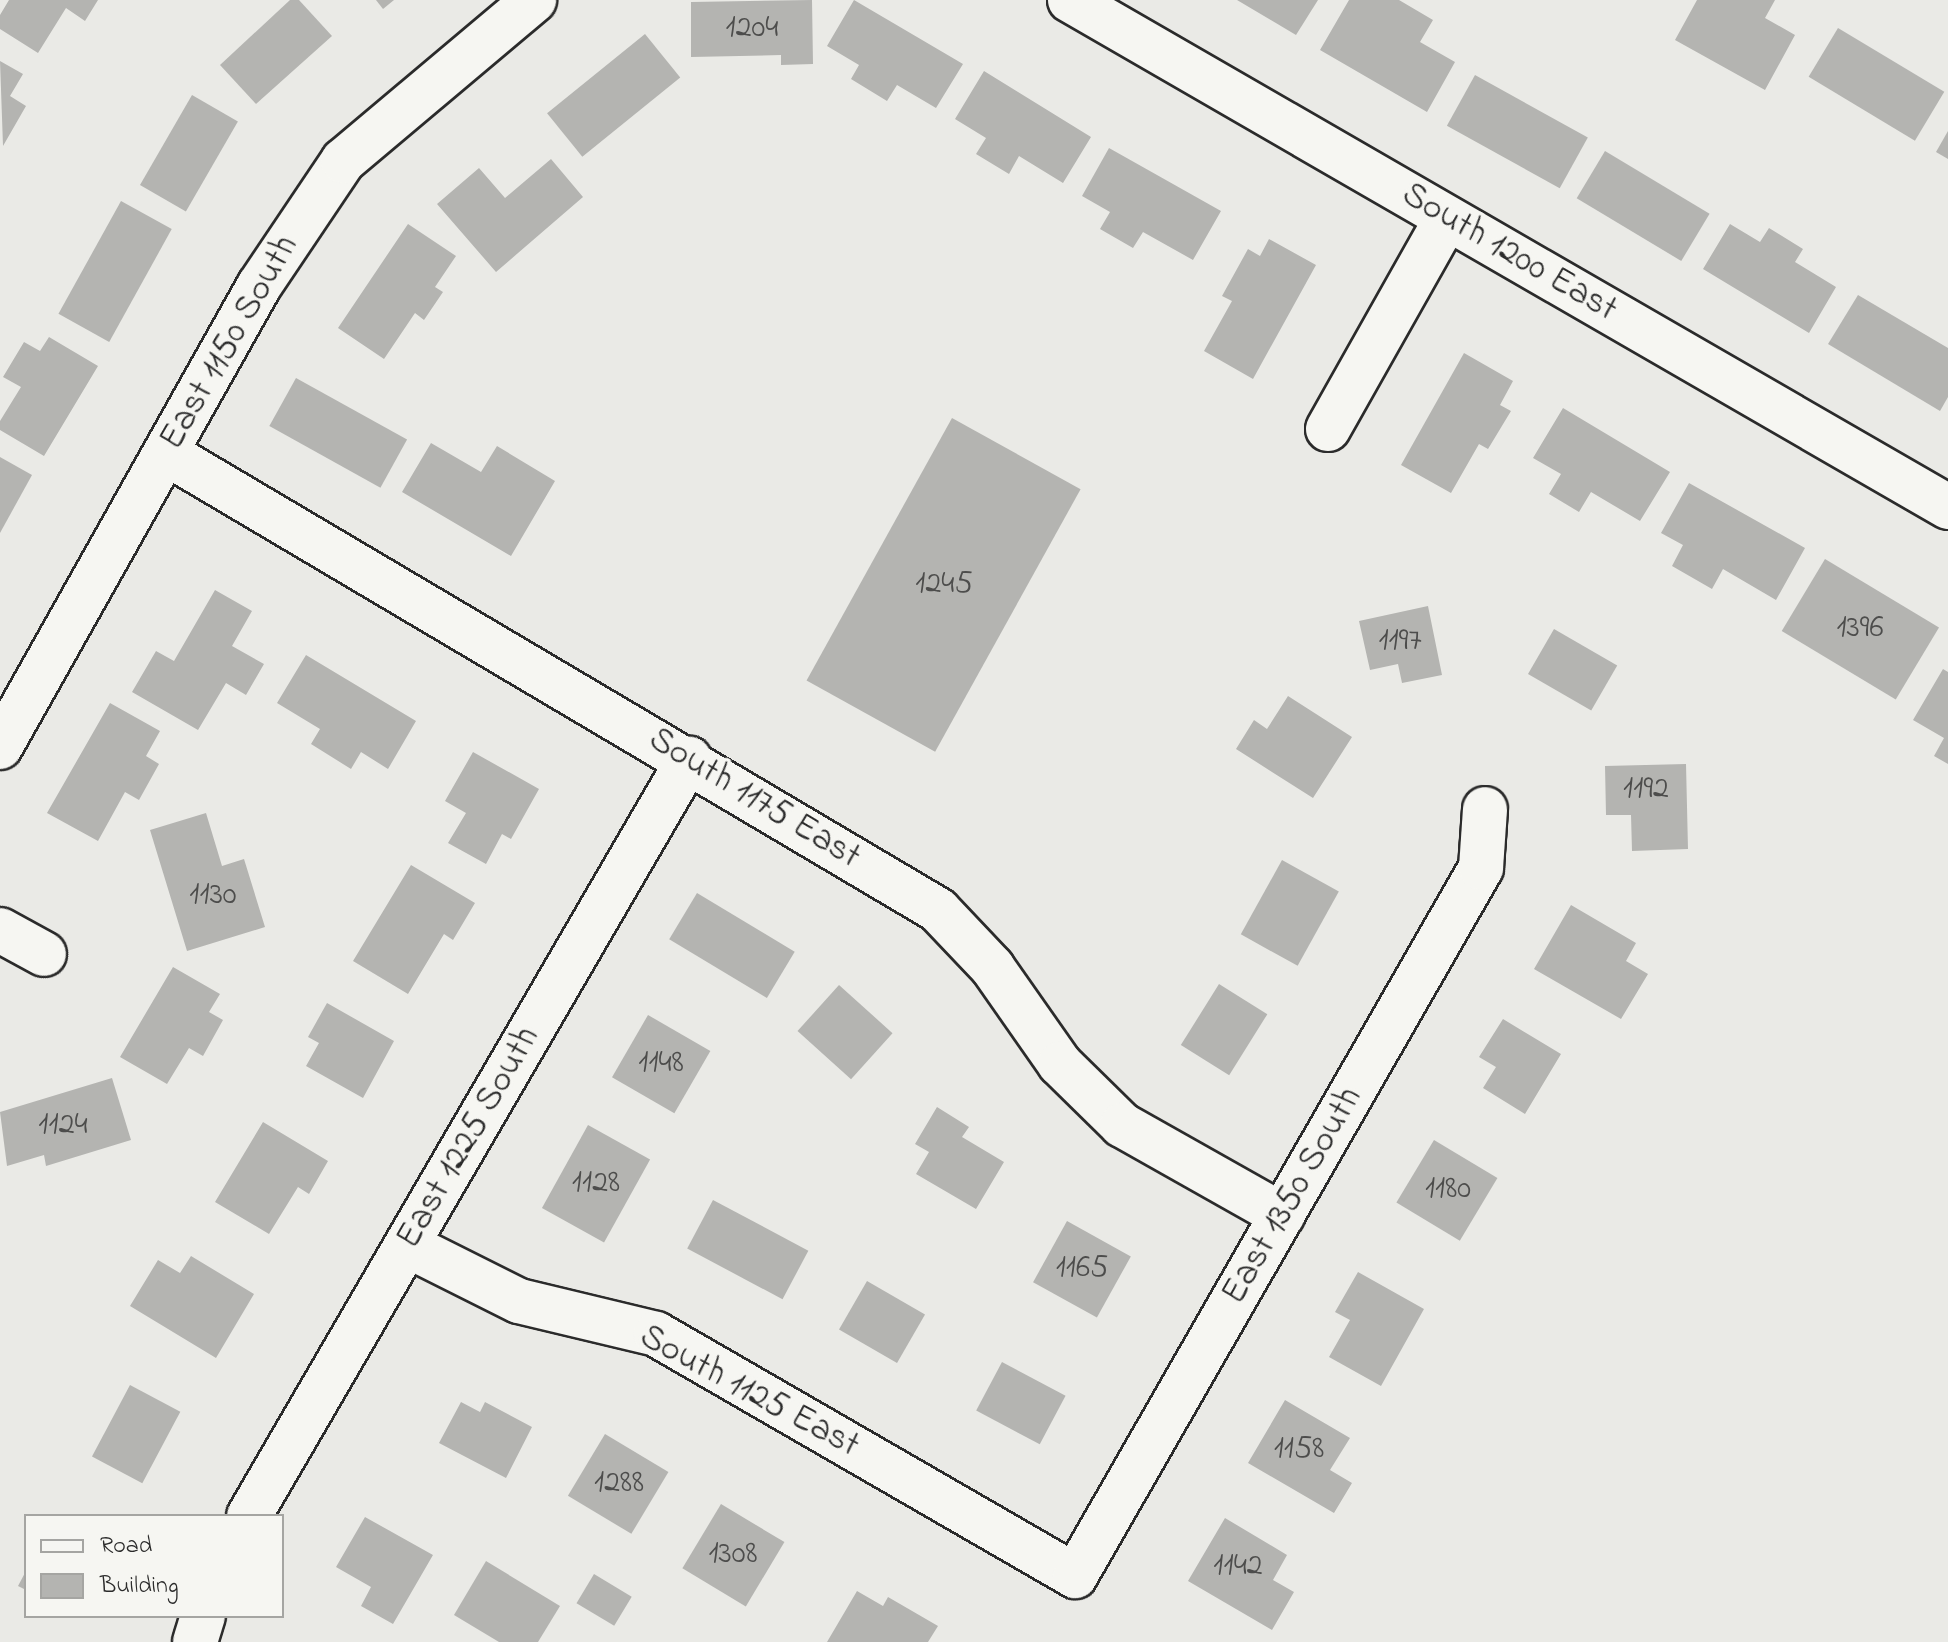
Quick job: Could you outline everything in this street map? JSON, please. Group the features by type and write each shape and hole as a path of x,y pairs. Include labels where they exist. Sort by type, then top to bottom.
{"street":[{"name":"East 1150 South","path":"0,747 259,286 343,161 534,0"},
{"name":"South 1200 East","path":"1070,0 1948,507"},
{"path":"1328,429 1447,218"},
{"name":"South 1175 East","path":"166,453 689,759 938,910 992,967 1060,1064 1122,1125 1282,1215"},
{"name":"East 1225 South","path":"250,1514 689,759"},
{"name":"East 1350 South","path":"1075,1576 1481,868 1485,809"},
{"path":"0,930 44,954"},
{"name":"South 1125 East","path":"407,1245 519,1301 656,1334 1075,1576"},
{"path":"195,1642 202,1618"}],"building":[{"path":"9,0 98,0 85,21 66,8 38,53 0,29 0,15"},
{"path":"290,0 299,0 332,36 256,104 220,65"},
{"path":"376,0 394,0 383,9"},
{"path":"812,0 813,64 781,65 781,55 691,57 691,2"},
{"path":"854,0 963,64 936,108 897,85 887,101 851,79 859,65 827,46"},
{"path":"1237,0 1318,0 1296,35"},
{"path":"1349,0 1399,0 1433,20 1420,42 1455,62 1427,112 1320,50"},
{"path":"1697,0 1775,0 1765,18 1795,35 1765,90 1675,40"},
{"path":"1838,28 1944,92 1915,141 1809,77"},
{"path":"645,34 680,78 582,157 547,113"},
{"path":"0,61 23,74 10,96 26,106 3,146"},
{"path":"984,71 1091,137 1063,183 1019,156 1009,174 976,154 986,138 955,119"},
{"path":"1475,75 1588,138 1560,188 1447,126"},
{"path":"192,95 238,122 186,212 140,185"},
{"path":"1948,131 1948,159 1936,152"},
{"path":"1109,148 1221,211 1193,260 1143,232 1133,248 1100,229 1110,212 1082,196"},
{"path":"1605,151 1710,214 1681,261 1577,198"},
{"path":"551,159 583,197 496,272 437,204 479,168 505,198"},
{"path":"121,201 172,229 109,342 58,314"},
{"path":"408,224 456,256 435,287 443,292 424,320 415,313 384,359 338,328"},
{"path":"1730,224 1760,242 1769,228 1803,249 1795,262 1836,287 1809,333 1703,269"},
{"path":"1269,239 1316,265 1253,379 1204,351 1232,301 1222,296 1248,249 1260,256"},
{"path":"1858,295 1948,348 1948,397 1940,411 1828,344"},
{"path":"49,337 98,366 44,456 0,430 0,421 21,387 3,377 24,342 40,351"},
{"path":"1464,353 1513,381 1500,405 1511,411 1488,449 1479,444 1451,493 1401,465"},
{"path":"296,378 407,440 380,488 269,426"},
{"path":"1563,408 1670,472 1640,521 1591,492 1579,512 1549,494 1561,474 1533,458"},
{"path":"952,418 1081,489 935,752 807,680"},
{"path":"431,443 481,472 497,446 555,481 511,556 402,492"},
{"path":"0,457 32,475 0,533"},
{"path":"1689,483 1805,548 1776,600 1723,569 1712,589 1672,566 1683,545 1661,533"},
{"path":"1825,559 1939,628 1896,700 1782,631"},
{"path":"215,590 252,611 232,646 264,664 246,695 226,683 198,730 132,692 156,651 174,661"},
{"path":"1428,606 1442,675 1402,683 1398,664 1370,670 1359,621"},
{"path":"1554,629 1617,666 1591,711 1528,674"},
{"path":"306,655 416,721 388,769 361,752 351,769 311,744 320,729 277,703"},
{"path":"1943,669 1948,672 1948,764 1934,756 1944,738 1913,720"},
{"path":"1288,696 1352,737 1313,798 1236,749 1254,720 1267,729"},
{"path":"110,703 160,731 146,756 159,764 139,800 125,792 98,841 47,813"},
{"path":"473,752 539,789 511,839 502,834 486,864 448,843 466,813 445,801"},
{"path":"1686,764 1688,849 1632,851 1631,815 1606,815 1605,766"},
{"path":"206,813 222,866 244,859 265,927 187,951 150,830"},
{"path":"1282,860 1339,892 1298,966 1241,934"},
{"path":"411,865 475,903 453,940 444,934 408,994 353,961"},
{"path":"697,893 795,952 767,998 669,939"},
{"path":"1571,905 1636,943 1626,961 1648,974 1621,1019 1534,969"},
{"path":"173,967 220,994 209,1012 223,1020 203,1056 189,1048 167,1084 120,1057"},
{"path":"1219,984 1267,1014 1229,1075 1181,1045"},
{"path":"839,985 893,1033 851,1079 798,1031"},
{"path":"327,1003 394,1041 363,1098 306,1066 319,1043 308,1037"},
{"path":"648,1015 710,1051 674,1113 612,1077"},
{"path":"1503,1019 1561,1054 1525,1114 1483,1088 1496,1067 1479,1057"},
{"path":"112,1078 131,1140 46,1166 44,1155 7,1166 0,1112"},
{"path":"937,1107 969,1127 962,1137 1004,1162 976,1209 916,1174 929,1152 915,1144"},
{"path":"263,1122 328,1161 309,1194 298,1187 269,1234 215,1202"},
{"path":"588,1125 650,1159 604,1243 542,1208"},
{"path":"1434,1140 1497,1178 1460,1241 1396,1203"},
{"path":"713,1200 808,1251 783,1299 687,1249"},
{"path":"1067,1221 1131,1256 1097,1318 1033,1282"},
{"path":"191,1256 254,1294 216,1358 130,1306 158,1260 180,1273"},
{"path":"1358,1272 1424,1309 1381,1386 1329,1357 1350,1320 1335,1312"},
{"path":"867,1281 925,1314 897,1363 839,1329"},
{"path":"1002,1362 1066,1396 1040,1444 976,1411"},
{"path":"130,1385 180,1412 142,1483 92,1457"},
{"path":"1285,1400 1350,1438 1330,1470 1352,1483 1334,1513 1248,1463"},
{"path":"461,1402 480,1412 485,1402 532,1427 506,1478 439,1443"},
{"path":"605,1434 668,1472 631,1534 568,1496"},
{"path":"721,1504 784,1542 746,1606 682,1568"},
{"path":"365,1517 433,1555 393,1624 361,1606 371,1587 336,1567"},
{"path":"1225,1518 1287,1555 1273,1580 1294,1592 1272,1630 1188,1581"},
{"path":"486,1561 560,1606 538,1642 499,1642 454,1615"},
{"path":"594,1574 632,1597 614,1626 576,1603"},
{"path":"24,1575 24,1589 18,1586"},
{"path":"857,1591 883,1606 888,1597 938,1626 928,1642 827,1642"}]}
